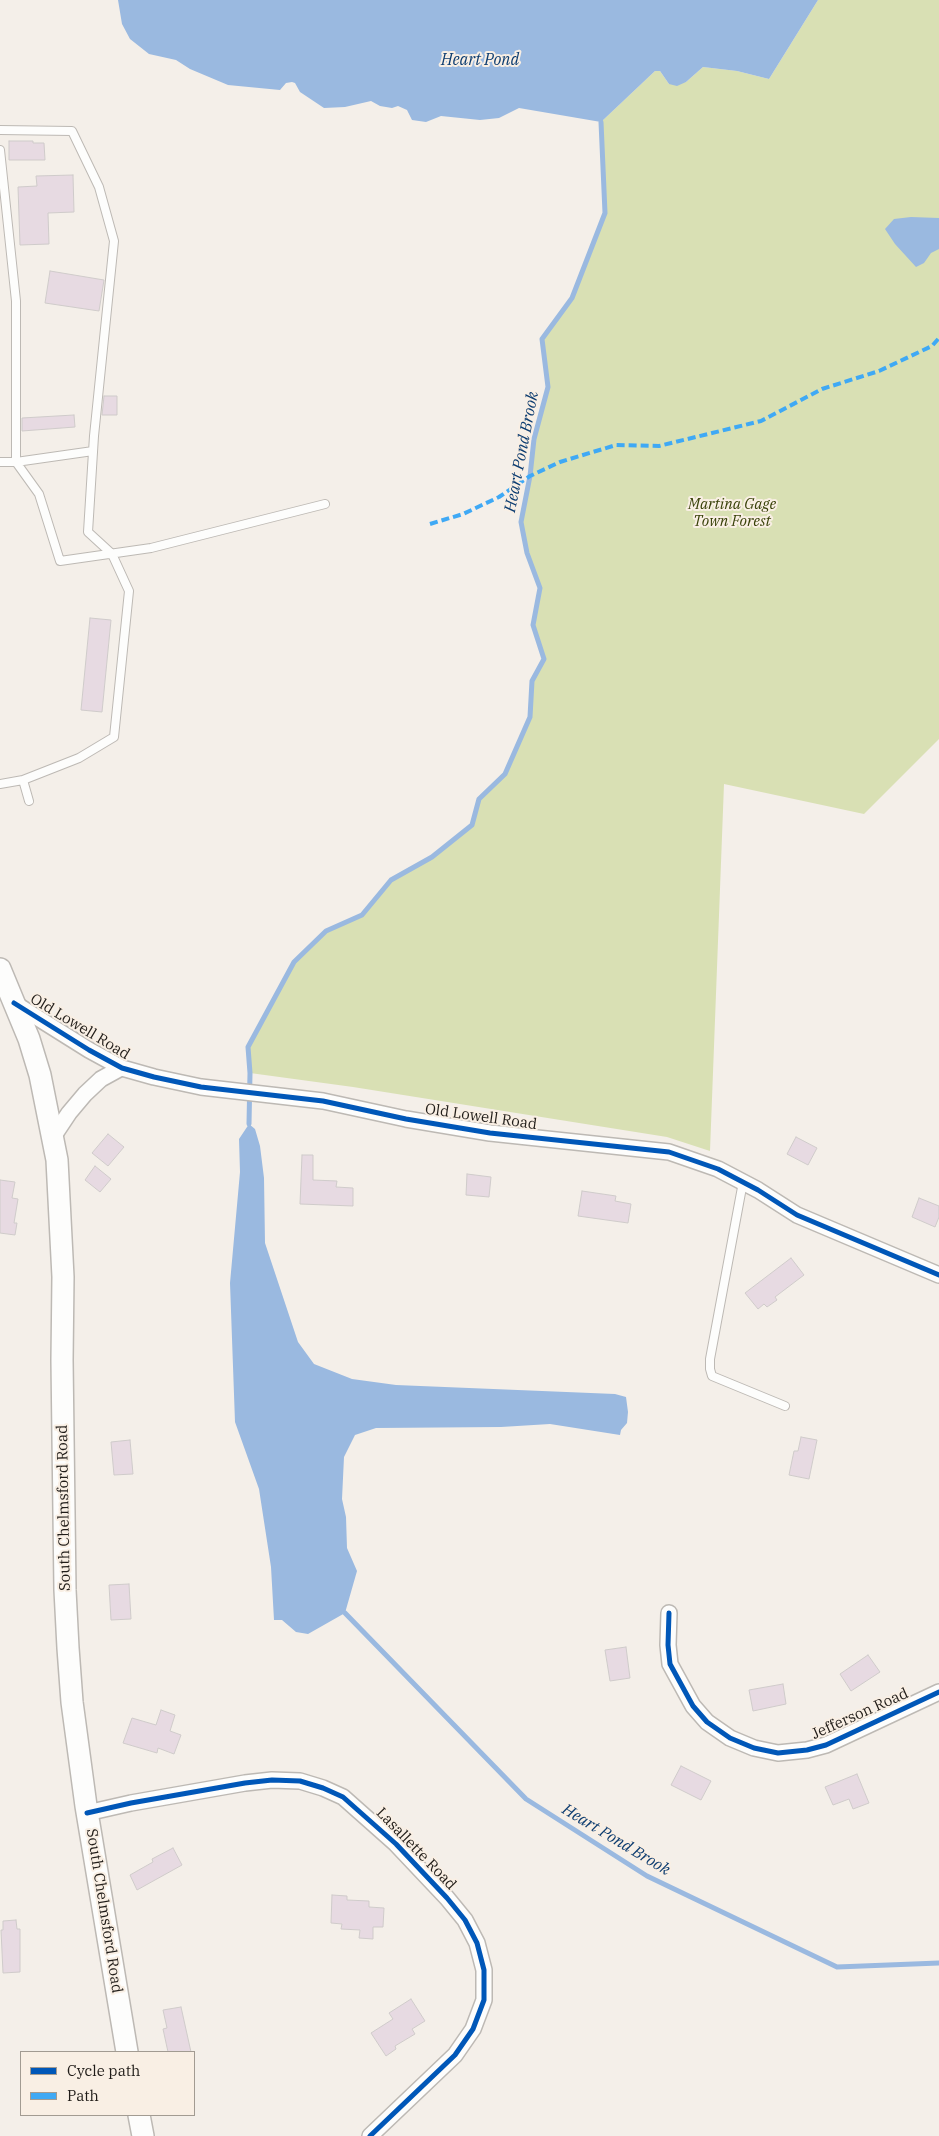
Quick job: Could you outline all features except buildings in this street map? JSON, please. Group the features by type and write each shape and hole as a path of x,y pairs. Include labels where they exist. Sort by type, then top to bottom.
{"main road":[{"name":"South Chelmsford Road","path":"0,969 29,1039 40,1075 53,1137 60,1205 63,1277 62,1360 66,1609 72,1702 127,2051"},
{"path":"139,2116 143,2136"}],"street":[{"name":"Old Lowell Road","path":"14,1003 121,1068 154,1077 201,1087 323,1102 406,1119 490,1133 669,1152 718,1169 797,1215 939,1275"},
{"name":"Old Lowell Road","path":"53,1137 85,1094 101,1079 121,1068"},
{"name":"Jefferson Road","path":"670,1613 668,1645 670,1664 693,1706 707,1722 722,1733 754,1748 778,1752 806,1750 826,1745 939,1692"},
{"name":"Lasallette Road","path":"88,1813 130,1803 245,1784 272,1780 300,1781 343,1797 396,1844 447,1898 465,1920 477,1943 484,1970 484,2000 473,2029 455,2055 370,2136"}],"lane":[{"path":"0,130 72,131 99,187 114,241 93,451 88,532 112,554 130,590 114,737 80,758 23,780 0,784"},
{"path":"0,150 16,301 16,462 39,494 60,561 151,548 325,504"},
{"path":"0,462 16,462 93,451"},
{"path":"23,780 29,800"},
{"path":"743,1182 710,1359 710,1369 712,1376 785,1406"}],"green space":[{"name":"Martina Gage Town Forest","path":"818,0 939,0 939,739 864,814 724,784 710,1151 667,1137 353,1087 250,1073 248,1047 294,962 326,931 362,915 391,880 432,857 472,825 479,799 505,774 530,717 532,681 544,659 533,625 540,588 527,553 521,522 530,476 534,439 548,387 542,339 572,298 605,213 601,122 655,71 660,71 669,84 686,82 703,67 737,71 769,79"}],"water":[{"name":"Heart Pond","path":"118,0 818,0 769,79 737,71 703,67 686,82 677,86 669,84 660,71 655,71 601,122 519,108 499,118 480,120 441,116 426,122 412,120 407,110 398,106 392,108 380,106 371,101 345,107 324,108 300,92 295,83 292,82 286,83 280,90 228,85 190,69 176,60 149,54 130,39 122,24"},
{"path":"911,217 939,218 939,249 931,253 924,263 916,267 895,244 885,229 894,219"},
{"path":"249,1124 255,1129 260,1146 264,1178 265,1243 298,1342 314,1364 352,1379 396,1385 615,1394 626,1397 628,1412 627,1423 621,1430 620,1435 550,1424 501,1427 376,1428 355,1435 344,1457 342,1499 346,1517 347,1548 357,1571 345,1613 308,1634 296,1632 282,1620 274,1620 271,1567 259,1489 235,1422 230,1283 240,1172 239,1139"}],"waterway":[{"name":"Heart Pond Brook","path":"249,1124 250,1073 248,1047 294,962 326,931 362,915 391,880 432,857 472,825 479,799 505,774 530,717 532,681 544,659 533,625 540,588 527,553 521,522 530,476 534,439 548,387 542,339 572,298 605,213 601,122"},
{"name":"Heart Pond Brook","path":"345,1613 526,1799 647,1876 837,1967 939,1963"}],"marked path":[{"path":"430,524 463,514 499,497 530,476 560,462 616,445 659,446 761,421 822,389 879,371 932,346 939,338"}],"cycle path":[{"path":"14,1003 89,1050 122,1068 154,1077 201,1087 323,1101 406,1119 490,1133 669,1152 718,1169 758,1190 797,1215 939,1275"},
{"path":"669,1613 668,1645 670,1664 693,1706 707,1722 730,1738 754,1748 778,1753 807,1750 826,1745 939,1692"},
{"path":"87,1813 131,1803 245,1783 272,1780 300,1781 343,1797 396,1844 447,1898 465,1920 477,1943 484,1970 484,2000 473,2029 455,2055 370,2136"}]}
